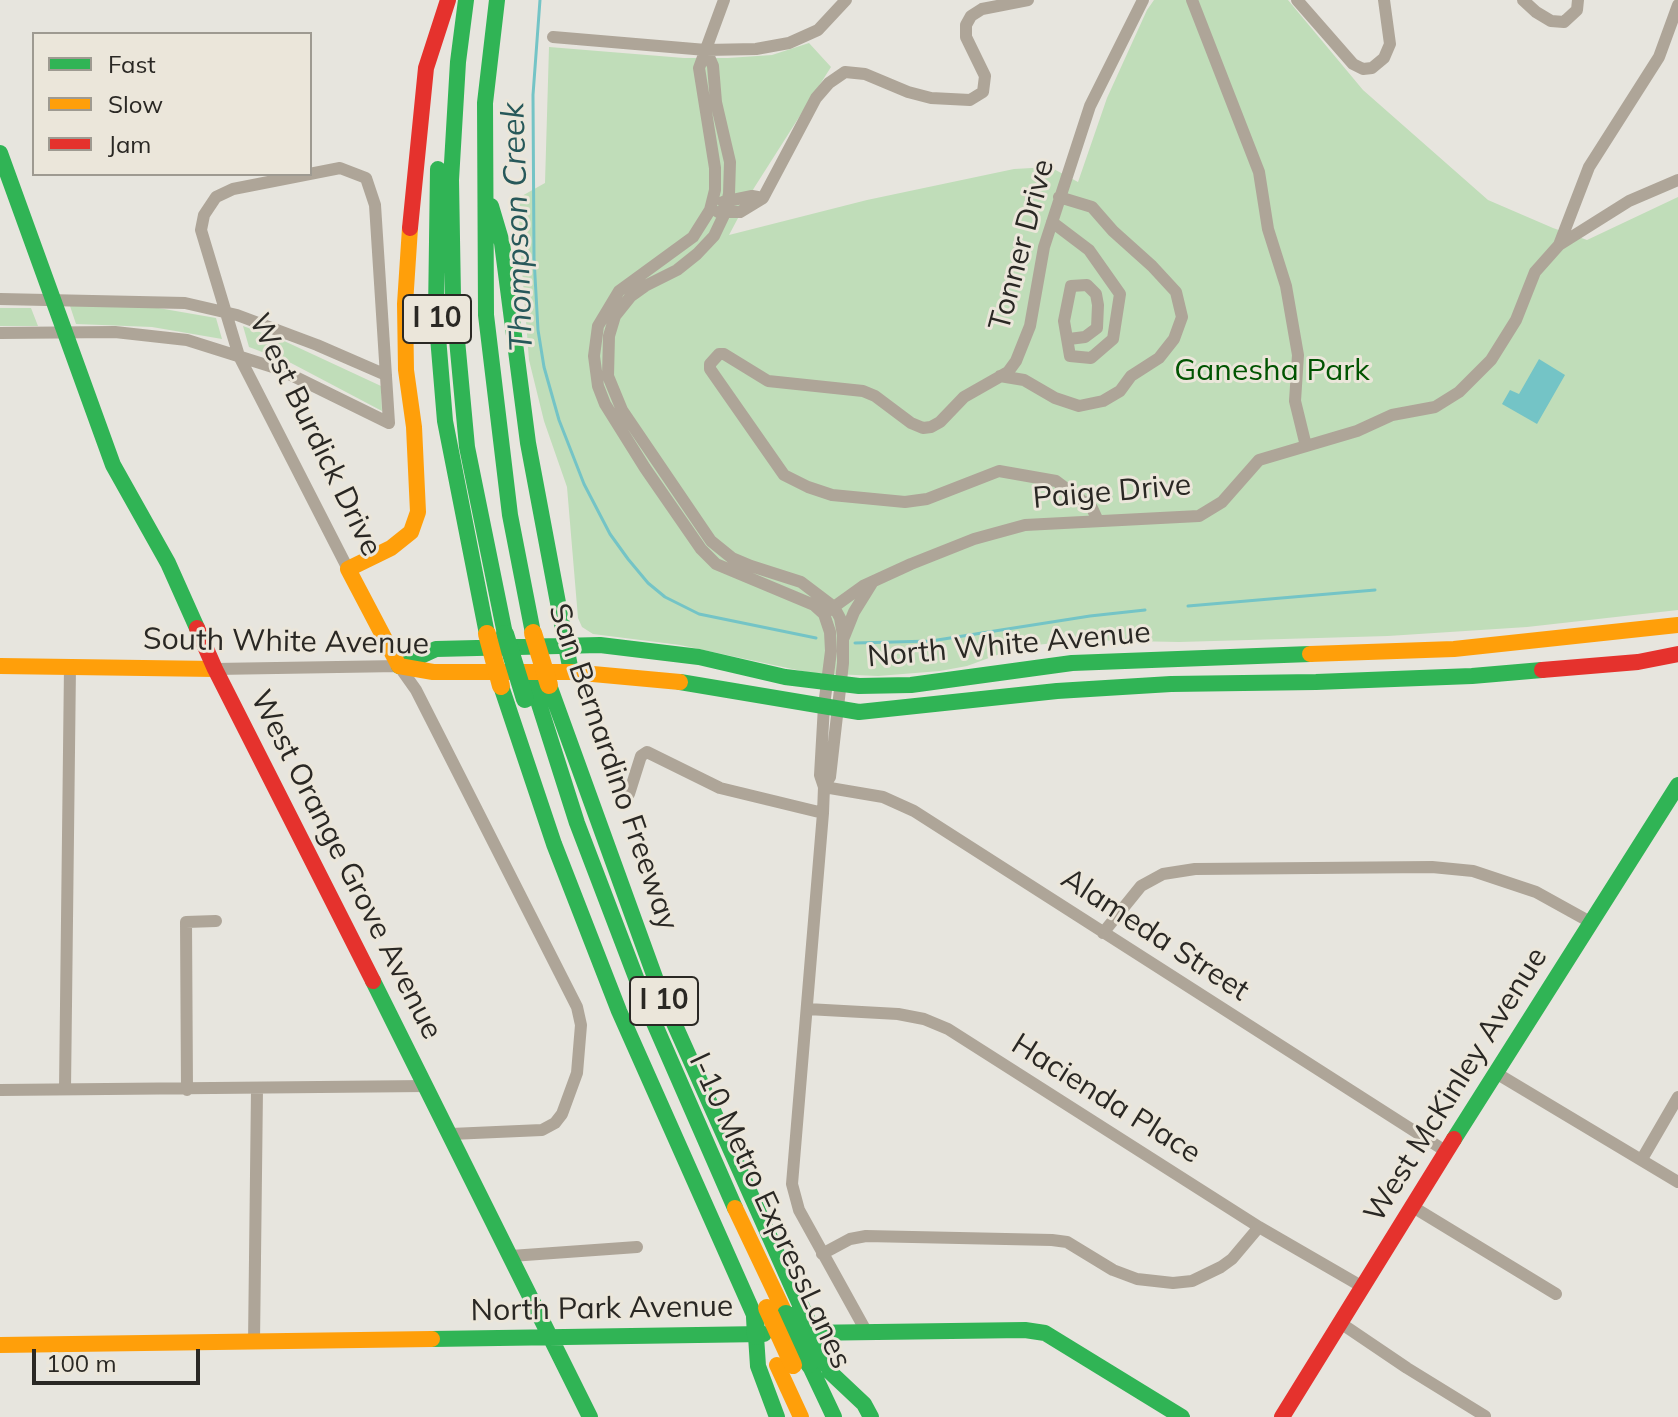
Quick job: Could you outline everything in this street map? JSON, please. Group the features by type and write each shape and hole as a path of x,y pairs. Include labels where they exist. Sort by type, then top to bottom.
{"main road":[{"path":"348,569 391,548 411,532 418,512 414,427 407,389 405,304 410,212 426,68 450,0"},
{"name":"San Bernardino Freeway","path":"450,0 436,190 436,313 445,421 511,634 661,994 771,1310"},
{"name":"I-10 Metro ExpressLanes","path":"466,0 458,62 451,180 453,297 467,447 478,511 511,634 536,690 539,749 565,827 680,1118 799,1366 834,1417"},
{"name":"I-10 Metro ExpressLanes","path":"478,0 470,67 465,159 468,299 478,419 511,634"},
{"name":"San Bernardino Freeway","path":"497,0 485,103 484,178 486,315 510,515 511,634 501,686 554,844 619,1011 799,1366 850,1417"},
{"name":"West Orange Grove Avenue","path":"0,153 113,465 168,563 215,669 451,1134 590,1417"},
{"path":"484,178 502,243 528,443 571,672"},
{"name":"West Burdick Drive","path":"348,569 399,666"},
{"name":"North White Avenue","path":"399,666 436,649 600,645 699,657 785,677 833,683 911,685 1072,663 1454,649 1678,625"},
{"name":"North White Avenue","path":"571,672 683,682 859,712 1057,691 1171,684 1472,676 1638,662 1678,654"},
{"name":"South White Avenue","path":"0,666 215,669"},
{"name":"South White Avenue","path":"399,666 433,672 571,672"},
{"name":"West McKinley Avenue","path":"1282,1417 1361,1286 1678,785"},
{"path":"771,1310 799,1366 864,1404 871,1417"},
{"name":"North Park Avenue","path":"0,1345 1025,1330 1045,1333 1182,1417"},
{"path":"777,1417 799,1366"},
{"name":"San Bernardino Freeway","path":"799,1366 801,1417"},
{"name":"I-10 Metro ExpressLanes","path":"799,1366 816,1417"}],"street":[{"path":"724,0 699,68 715,168 711,207 693,237 619,291 608,308 598,326 594,346 598,386 605,404 632,447 688,533 710,559 829,610"},
{"path":"553,37 706,50 756,49 789,43 818,30 846,0"},
{"path":"711,207 725,208 752,196 763,198 816,98 829,83 845,72 865,74 931,98 970,100 983,92 985,76 966,37 966,25 971,16 982,9 1028,0"},
{"name":"Tonner Drive","path":"1098,521 1092,508 1056,481 999,471 927,499 905,502 832,495 808,487 784,475 710,369 710,364 719,354 724,354 768,381 863,391 923,428 940,422 964,397 1008,372 1016,361 1030,326 1044,247 1090,106 1143,0"},
{"path":"1192,0 1259,172 1268,229 1291,313 1298,355 1295,401 1306,446"},
{"path":"1297,0 1353,64 1363,69 1372,68 1384,58 1390,44 1384,0"},
{"path":"1523,0 1551,21 1564,22 1577,10 1578,0"},
{"path":"1559,245 1589,167 1659,57 1678,5"},
{"path":"706,50 713,66 716,102 730,162 725,208 714,236 703,247 677,270 631,296 615,316 606,363 612,389 622,410 711,541 732,558 801,582 840,618 843,640"},
{"name":"West Burdick Drive","path":"239,356 279,369 389,423 375,205 366,178 340,168 312,173"},
{"name":"West Burdick Drive","path":"299,176 233,189 216,197 204,215 201,230 239,356 348,569"},
{"name":"Paige Drive","path":"829,610 873,581 974,539 1025,525 1199,516 1222,502 1259,460 1357,431 1392,415 1435,407 1459,392 1491,360 1516,320 1535,272 1559,245 1629,201 1678,180"},
{"path":"1000,376 1024,380 1055,398 1079,406 1103,401 1120,391 1131,376 1159,358 1174,339 1182,317 1176,292 1092,207 1059,197"},
{"path":"1052,222 1089,250 1120,294 1113,339 1091,358 1070,356 1069,339"},
{"path":"693,237 703,247"},
{"path":"0,299 185,303 224,311 317,345 386,375"},
{"path":"0,333 115,332 187,340 239,356"},
{"path":"866,1331 799,1210 792,1184 823,813 824,787 820,775 833,683 843,640 854,612 873,581"},
{"path":"829,610 833,683"},
{"path":"65,1089 70,666"},
{"path":"399,666 416,690 577,1007 581,1025 577,1073 562,1114 555,1123 542,1130 451,1134"},
{"name":"South White Avenue","path":"215,669 399,666"},
{"path":"629,794 641,756 647,752 720,788 823,813"},
{"name":"Alameda Street","path":"824,787 883,797 914,811 1447,1152"},
{"path":"1103,933 1141,886 1163,874 1195,869 1432,867 1473,871 1536,892 1592,923"},
{"path":"187,1090 186,922 216,921"},
{"name":"Hacienda Place","path":"807,1009 898,1014 924,1019 948,1029 1259,1227 1361,1286"},
{"path":"1496,1073 1678,1182"},
{"path":"0,1090 426,1086"},
{"path":"254,1343 257,1089"},
{"path":"1642,1159 1678,1097"},
{"path":"1413,1207 1556,1294"},
{"path":"822,1254 850,1239 866,1236 1052,1240 1067,1242 1113,1270 1137,1279 1173,1283 1192,1281 1221,1267 1232,1259 1259,1227"},
{"path":"511,1256 544,1251 637,1247"},
{"path":"1339,1322 1485,1416"}],"green space":[{"name":"Ganesha Park","path":"1154,0 1288,0 1363,90 1488,200 1553,228 1587,240 1678,197 1678,610 1527,627 1388,636 1179,642 1080,640 1019,647 967,666 940,671 878,676 811,673 680,645 593,634 582,627 578,618 567,487 544,421 529,360 519,231 520,197 545,183 549,47 684,58 728,58 772,55 809,43 831,67 754,188 729,235 867,200 1014,169 1050,167 1078,182 1107,98"},
{"path":"141,305 216,318 222,339 152,327 76,324 70,306"},
{"path":"0,308 31,308 38,326 0,326"},
{"path":"243,326 282,340 381,386 382,411 291,363 249,347"}],"water":[{"path":"1539,359 1565,375 1537,424 1502,404 1510,390 1519,394"}],"waterway":[{"name":"Thompson Creek","path":"540,0 533,95 534,258 538,330 544,367 559,420 584,484 610,534 648,583 665,597 699,614 816,638"},
{"name":"Thompson Creek","path":"1188,606 1375,590"},
{"name":"Thompson Creek","path":"855,643 931,641 1145,610"}],"traffic: fast":[{"path":"466,0 458,62 451,180 453,297 467,447 505,634"},
{"path":"497,0 485,103 486,315 510,515 533,633"},
{"path":"0,153 113,465 168,563 197,628"},
{"path":"438,169 436,313 445,421 487,634"},
{"path":"491,206 502,243 528,443 571,672"},
{"path":"505,634 525,699"},
{"path":"399,666 436,649 600,645 699,657 785,677 859,686 911,685 1072,663 1310,654"},
{"path":"680,682 859,712 1057,691 1171,684 1472,676 1542,670"},
{"path":"533,685 577,823 648,1009 735,1208"},
{"path":"549,685 661,994 801,1307"},
{"path":"501,686 554,844 619,1011 755,1317"},
{"path":"1454,1139 1678,785"},
{"path":"373,981 590,1417"},
{"path":"801,1307 826,1364"},
{"path":"786,1314 809,1364"},
{"path":"755,1317 756,1336"},
{"path":"803,1333 1025,1330 1045,1333 1182,1417"},
{"path":"432,1339 764,1334"},
{"path":"756,1336 758,1366 777,1417"},
{"path":"809,1364 834,1417"},
{"path":"830,1372 864,1404 871,1417"}],"traffic: slow":[{"path":"348,569 391,548 411,532 418,512 414,427 406,370 405,304 410,228"},
{"path":"348,569 399,666"},
{"path":"1310,654 1454,649 1678,625"},
{"path":"533,633 549,685"},
{"path":"487,634 501,686"},
{"path":"0,666 215,669"},
{"path":"399,666 433,672 571,672 680,682"},
{"path":"735,1208 783,1309"},
{"path":"767,1308 793,1365"},
{"path":"0,1345 432,1339"},
{"path":"777,1365 801,1417"}],"traffic: jam":[{"path":"410,228 426,68 448,0"},
{"path":"197,628 373,981"},
{"path":"1542,670 1638,662 1678,654"},
{"path":"1282,1417 1454,1139"}]}
